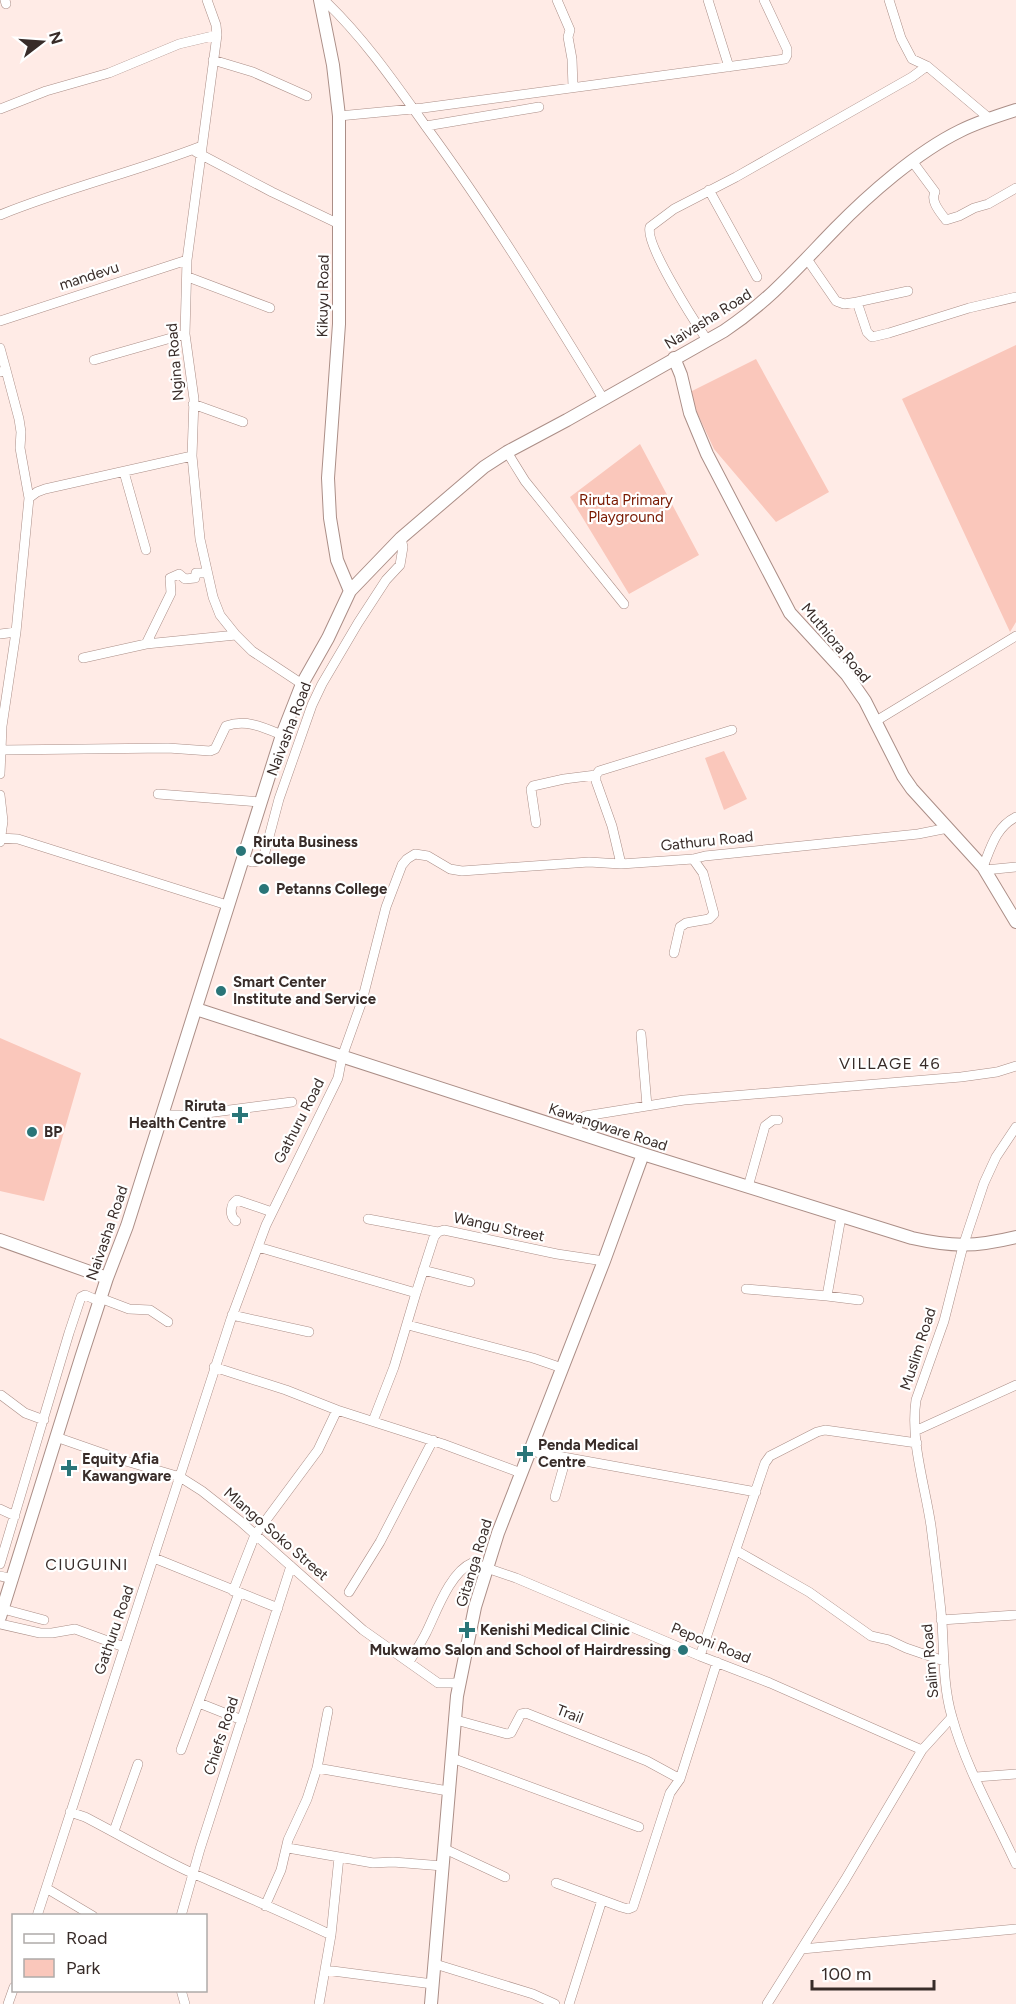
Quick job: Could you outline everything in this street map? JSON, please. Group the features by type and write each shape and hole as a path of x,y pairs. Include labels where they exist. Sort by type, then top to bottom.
{"main road":[{"name":"Kikuyu Road","path":"322,0 339,116 339,324 328,478 330,518 337,560 350,591"},
{"name":"Naivasha Road","path":"1,1613 100,1299 127,1226 282,735 302,684 328,638 350,591 401,537 484,466 748,315 771,296 836,228 912,161 960,131 1016,110"},
{"name":"Muthiora Road","path":"674,358 681,375 690,414 707,454 790,613 847,675 876,721 903,776 912,789 984,868 1016,922"},
{"name":"Kawangware Road","path":"196,1010 841,1217 922,1240 963,1246 1016,1237"},
{"name":"Gitanga Road","path":"431,2004 459,1683 475,1607 501,1523 604,1261 643,1154"},
{"path":"0,1240 107,1278"}],"street":[{"name":"Ngina Road","path":"207,0 217,35 198,150 187,260 185,334 194,404 192,456 200,539 213,597 220,615 252,651 302,684"},
{"path":"322,0 348,24 426,126 484,209 603,399"},
{"path":"558,0 570,30 568,37 573,87"},
{"path":"708,0 729,67"},
{"path":"339,116 414,109 785,59 787,49 764,0"},
{"path":"889,0 901,39 912,58 927,66 990,119"},
{"path":"0,109 46,91 109,73 179,44 217,35"},
{"path":"213,60 254,72 307,96"},
{"path":"707,340 674,288 649,236 650,226 674,209 833,123 927,66"},
{"path":"426,126 539,107"},
{"path":"0,215 112,175 198,150 304,208 339,224"},
{"path":"912,161 935,192 933,201 946,220 988,204 1016,188"},
{"path":"709,190 757,277"},
{"path":"807,259 836,301 844,304 908,291"},
{"name":"mandevu","path":"0,321 187,260"},
{"path":"188,277 270,308"},
{"path":"857,302 867,332 872,337 1016,297"},
{"path":"94,360 185,334"},
{"path":"0,348 3,371 19,419 20,448 28,498 16,632 2,726 0,774"},
{"path":"194,404 243,422"},
{"path":"507,452 525,481 624,604"},
{"path":"28,498 45,489 192,456"},
{"path":"124,472 146,550"},
{"name":"Naivasha Road","path":"242,859 252,862 259,861 265,852 279,799 321,684 386,580 400,565 403,546 401,537"},
{"path":"146,644 171,593 170,578 179,574 185,579 195,578 196,573 207,573"},
{"path":"0,634 16,632"},
{"path":"84,658 146,644 236,635"},
{"path":"876,721 1016,636"},
{"path":"2,750 168,748 210,751 214,749 226,726 244,722 282,735"},
{"path":"536,823 531,789 533,786 596,775 599,771 609,767 732,730"},
{"path":"596,775 621,864"},
{"path":"158,794 279,799"},
{"path":"0,795 3,821 1,839 18,839 227,905"},
{"path":"1016,818 1000,828 984,868 1016,867"},
{"name":"Gathuru Road","path":"38,1914 232,1315 272,1212 338,1077 342,1057 362,1000 386,907 407,859 415,854 428,856 450,868 462,871 589,862 621,864 693,859 918,834 948,828"},
{"path":"674,953 680,927 686,923 710,920 714,914 703,873 693,859"},
{"path":"641,1034 647,1106"},
{"path":"575,1131 585,1116 684,1100 961,1077 997,1072 1016,1066"},
{"path":"162,1114 191,1115 292,1102"},
{"path":"748,1187 765,1126 773,1120 778,1120"},
{"name":"Muslim Road","path":"917,1443 916,1400 944,1321 963,1246 989,1169 1016,1127"},
{"path":"236,1221 232,1218 231,1212 233,1203 237,1200 272,1212"},
{"path":"827,1296 841,1217"},
{"path":"368,1219 438,1233"},
{"name":"Wangu Street","path":"373,1421 408,1325 434,1238 438,1233 444,1230 452,1231 557,1254 604,1261"},
{"path":"258,1247 416,1293"},
{"path":"423,1270 470,1282"},
{"path":"746,1289 859,1300"},
{"path":"13,1577 0,1565 81,1297 85,1295 129,1309 150,1310 168,1322"},
{"path":"232,1315 309,1332"},
{"path":"408,1325 533,1358 562,1368"},
{"path":"69,1333 88,1336"},
{"path":"62,1355 81,1358"},
{"path":"214,1367 286,1390 337,1410 433,1440 521,1473"},
{"path":"915,1431 1016,1385"},
{"path":"1,1395 25,1413 44,1420"},
{"path":"46,1409 63,1413"},
{"path":"181,1750 255,1534 318,1450 337,1410"},
{"path":"700,1656 765,1463 770,1456 817,1432 833,1431 917,1443"},
{"path":"349,1592 380,1542 433,1440"},
{"name":"Mlango Soko Street","path":"37,1442 54,1442 180,1477 202,1491 255,1534 363,1630 438,1683 459,1683"},
{"name":"Salim Road","path":"917,1443 931,1526 944,1661 952,1717 976,1777 1013,1853 1016,1864"},
{"path":"530,1450 756,1492"},
{"path":"555,1497 566,1458"},
{"path":"23,1492 38,1496"},
{"path":"0,1509 15,1516"},
{"path":"11,1528 27,1533"},
{"path":"737,1551 809,1592 871,1636 889,1640 944,1661"},
{"path":"154,1558 278,1608"},
{"path":"410,1662 448,1587 458,1574 472,1563 486,1568"},
{"name":"Chiefs Road","path":"182,1914 291,1566"},
{"name":"Peponi Road","path":"486,1568 542,1588 700,1656 770,1683 922,1750"},
{"path":"0,1576 13,1577"},
{"path":"1,1613 44,1620"},
{"path":"941,1620 1016,1615"},
{"path":"0,1624 40,1633 75,1629 124,1647"},
{"path":"556,1883 624,1908 633,1907 670,1793 680,1779 717,1662"},
{"path":"199,1702 242,1720"},
{"path":"265,1906 281,1870 288,1848 288,1840 307,1799 317,1768 328,1711"},
{"name":"Trail","path":"456,1720 507,1734 511,1732 520,1714 526,1713 647,1761 680,1779"},
{"path":"767,2004 845,1880 922,1750 952,1717"},
{"path":"452,1758 639,1827"},
{"path":"114,1831 138,1764"},
{"path":"317,1768 448,1791"},
{"path":"976,1777 1016,1774"},
{"path":"70,1812 114,1831 193,1873 331,1935"},
{"path":"288,1848 373,1863 393,1862 443,1866"},
{"path":"445,1849 505,1877"},
{"path":"319,2004 331,1935 339,1857"},
{"path":"46,1888 90,1914"},
{"path":"569,2004 602,1900"},
{"path":"802,1949 1016,1929"},
{"path":"435,1964 533,1994 555,2004"},
{"path":"325,1970 433,1984"}],"green space":[{"path":"1016,345 1016,622 1010,632 902,399"},
{"path":"756,359 829,492 776,522 714,449 688,393"},
{"name":"Riruta Primary Playground","path":"640,444 699,555 629,594 570,497"},
{"path":"724,751 747,799 724,810 705,758"},
{"name":"BP","path":"0,1038 81,1073 44,1201 0,1191"}],"place":[{"name":"Riruta Business College","path":"241,851"},
{"name":"Petanns College","path":"264,889"},
{"name":"Smart Center Institute and Service","path":"221,991"},
{"name":"Riruta Health Centre","path":"240,1115"},
{"name":"BP","path":"32,1132"},
{"name":"Penda Medical Centre","path":"525,1454"},
{"name":"Equity Afia Kawangware","path":"69,1468"},
{"name":"Kenishi Medical Clinic","path":"467,1630"},
{"name":"Mukwamo Salon and School of Hairdressing","path":"683,1650"}],"district":[{"name":"VILLAGE 46","path":"890,1063"},
{"name":"CIUGUINI","path":"87,1564"}]}
